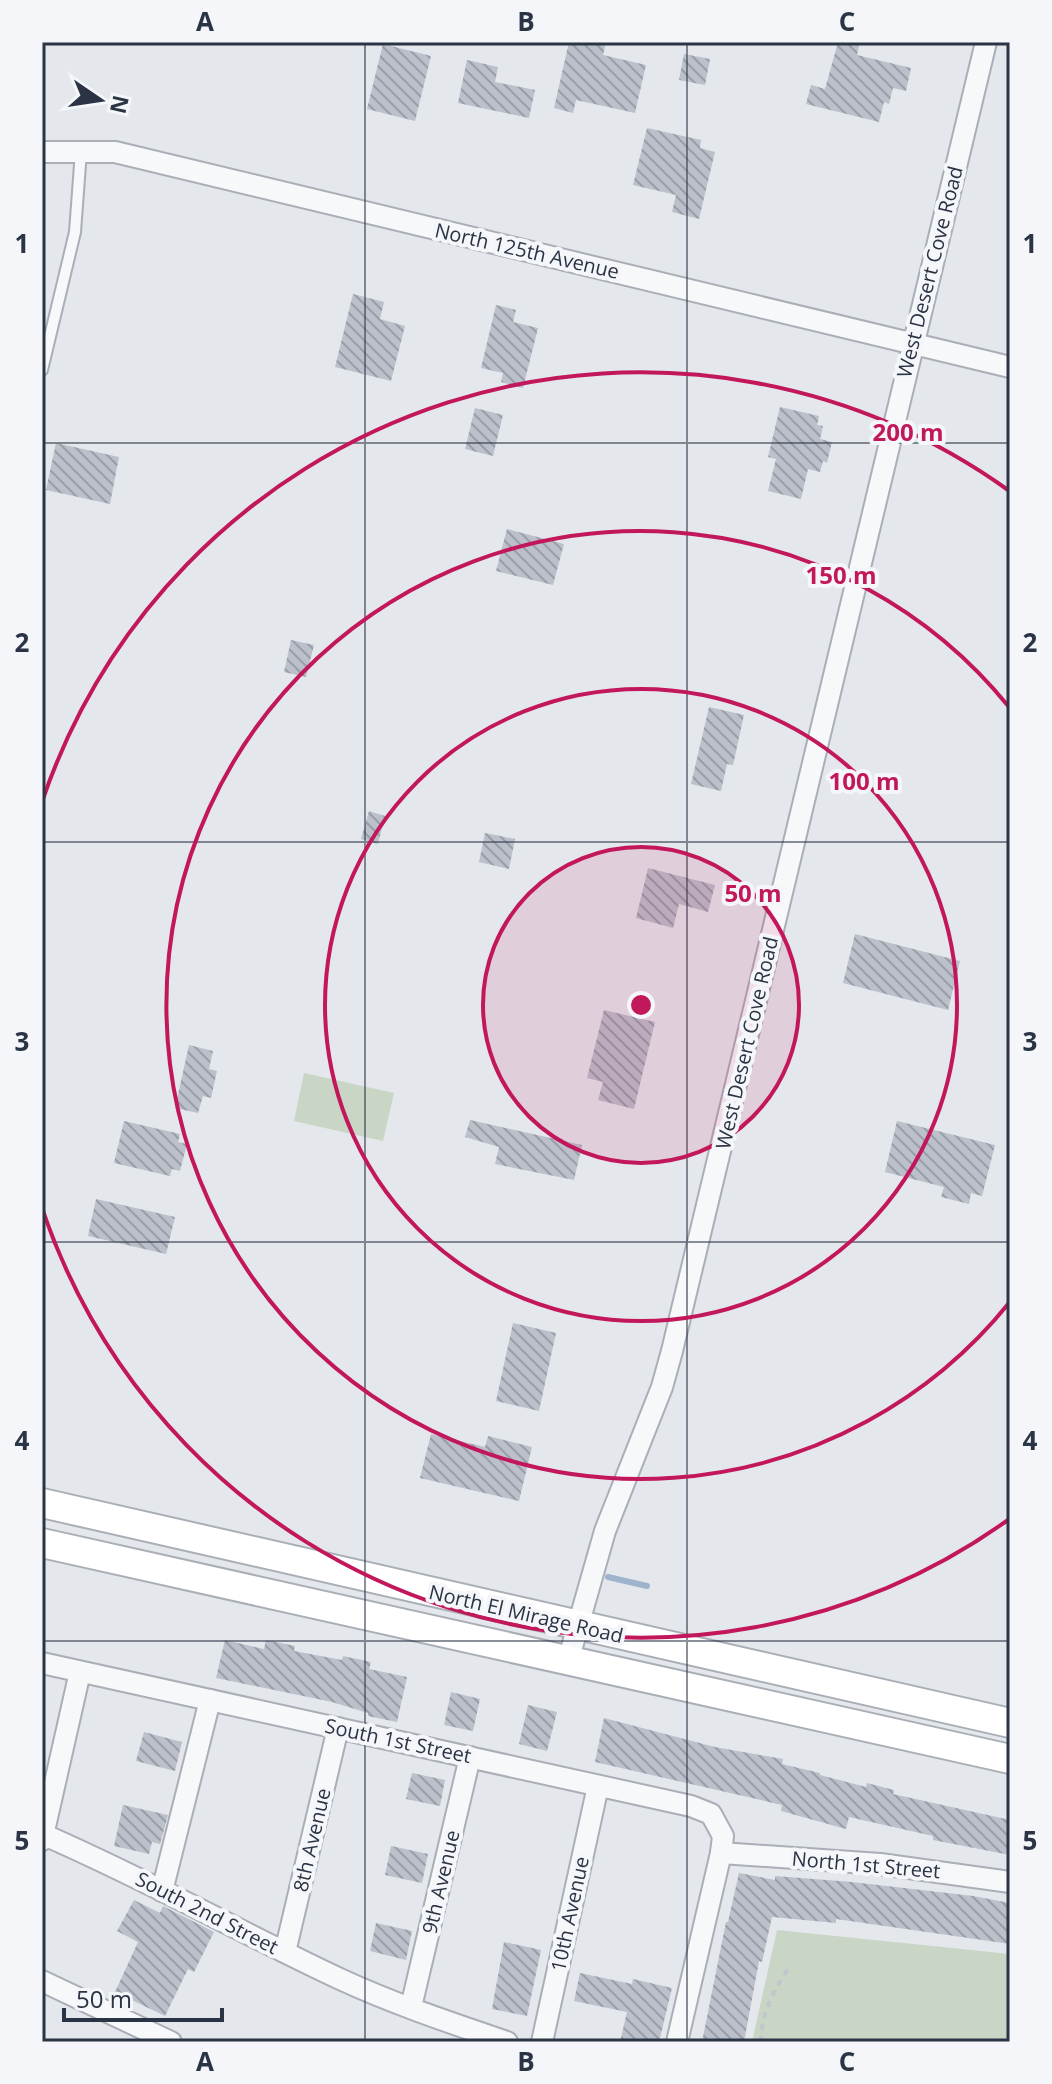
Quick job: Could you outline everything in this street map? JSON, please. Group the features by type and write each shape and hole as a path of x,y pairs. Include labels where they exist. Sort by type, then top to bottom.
{"main road":[{"name":"North El Mirage Road","path":"42,1503 1010,1723"},
{"name":"North El Mirage Road","path":"42,1543 1010,1759"}],"street":[{"name":"West Desert Cove Road","path":"568,1661 605,1531 662,1387 672,1351 986,42"},
{"name":"North 125th Avenue","path":"42,152 115,152 1010,367"},
{"name":"South 1st Street","path":"42,1663 691,1806 711,1814 723,1836 721,1853"},
{"path":"42,1837 80,1672"},
{"path":"162,1891 210,1700"},
{"name":"8th Avenue","path":"285,1952 338,1728"},
{"name":"9th Avenue","path":"411,2007 470,1757"},
{"name":"10th Avenue","path":"542,2042 598,1786"},
{"name":"South 2nd Street","path":"42,1837 162,1891 344,1981 507,2042"},
{"path":"677,2042 721,1853"},
{"name":"North 1st Street","path":"721,1853 880,1864 1010,1882"},
{"path":"42,1981 171,2042"}],"lane":[{"path":"42,370 75,232 81,151"}],"path":[{"path":"761,2042 770,1996 789,1967"}],"green space":[{"path":"304,1073 394,1093 383,1141 294,1121"},
{"path":"777,1930 1010,1954 1010,2042 752,2042"}],"building":[{"path":"569,42 606,42 603,55 646,65 635,113 576,100 573,113 554,108"},
{"path":"838,42 860,42 857,55 911,68 906,91 893,88 889,104 884,102 879,122 806,104 811,85 825,89"},
{"path":"383,44 431,56 415,121 367,109"},
{"path":"684,54 710,59 705,85 679,80"},
{"path":"467,60 498,67 495,82 535,90 529,118 458,103"},
{"path":"647,128 701,140 700,148 715,152 699,219 672,212 676,195 633,185"},
{"path":"353,294 384,302 380,319 405,326 391,381 335,367"},
{"path":"496,305 516,310 513,322 538,328 523,388 501,382 503,373 481,368"},
{"path":"780,407 819,416 817,425 823,426 820,439 832,442 827,463 823,461 820,472 808,469 801,499 768,491 776,459 768,457"},
{"path":"475,408 503,415 493,456 465,449"},
{"path":"56,443 119,457 110,504 46,490"},
{"path":"507,529 564,544 553,585 496,571"},
{"path":"291,640 314,645 306,677 284,672"},
{"path":"709,707 744,715 733,765 727,764 721,791 691,784"},
{"path":"369,811 385,816 378,844 361,839"},
{"path":"485,833 515,839 509,869 479,862"},
{"path":"648,868 715,885 708,912 679,904 673,928 636,918"},
{"path":"855,934 960,961 948,1010 843,983"},
{"path":"604,1010 655,1022 634,1109 598,1100 603,1082 587,1078"},
{"path":"189,1045 213,1051 209,1069 217,1071 211,1098 203,1096 198,1113 175,1108"},
{"path":"470,1120 582,1145 574,1180 495,1164 499,1147 465,1137"},
{"path":"124,1121 180,1134 178,1142 187,1144 180,1171 172,1169 170,1176 114,1163"},
{"path":"897,1121 995,1145 982,1196 971,1193 969,1204 941,1197 944,1187 885,1172"},
{"path":"96,1199 175,1217 166,1254 88,1236"},
{"path":"513,1323 556,1333 539,1411 496,1401"},
{"path":"431,1434 485,1447 488,1436 532,1447 519,1501 420,1478"},
{"path":"225,1640 264,1649 266,1640 295,1646 294,1651 371,1662 369,1669 407,1677 397,1722 368,1716 368,1713 332,1702 216,1678"},
{"path":"451,1692 480,1699 473,1731 444,1725"},
{"path":"528,1705 557,1712 547,1751 519,1744"},
{"path":"604,1718 715,1747 783,1759 782,1764 820,1775 866,1787 867,1783 894,1790 893,1794 1010,1820 1010,1855 933,1840 933,1836 849,1817 846,1829 781,1811 782,1805 595,1762"},
{"path":"144,1732 182,1742 175,1771 136,1761"},
{"path":"412,1773 445,1780 440,1806 406,1799"},
{"path":"123,1805 168,1815 160,1844 152,1842 149,1854 114,1846"},
{"path":"391,1846 428,1854 422,1883 385,1875"},
{"path":"739,1873 775,1880 775,1876 852,1882 1010,1903 1010,1944 836,1919 836,1923 772,1917 762,1962 759,1961 744,2042 702,2042"},
{"path":"134,1900 160,1913 163,1906 214,1932 194,1972 188,1969 165,2016 115,1992 138,1942 117,1931"},
{"path":"376,1923 412,1931 406,1960 370,1951"},
{"path":"504,1942 541,1950 527,2016 492,2009"},
{"path":"580,1973 632,1984 633,1979 672,1988 659,2042 620,2042 627,2012 574,2001"}],"waterway":[{"path":"608,1577 647,1586"}]}
